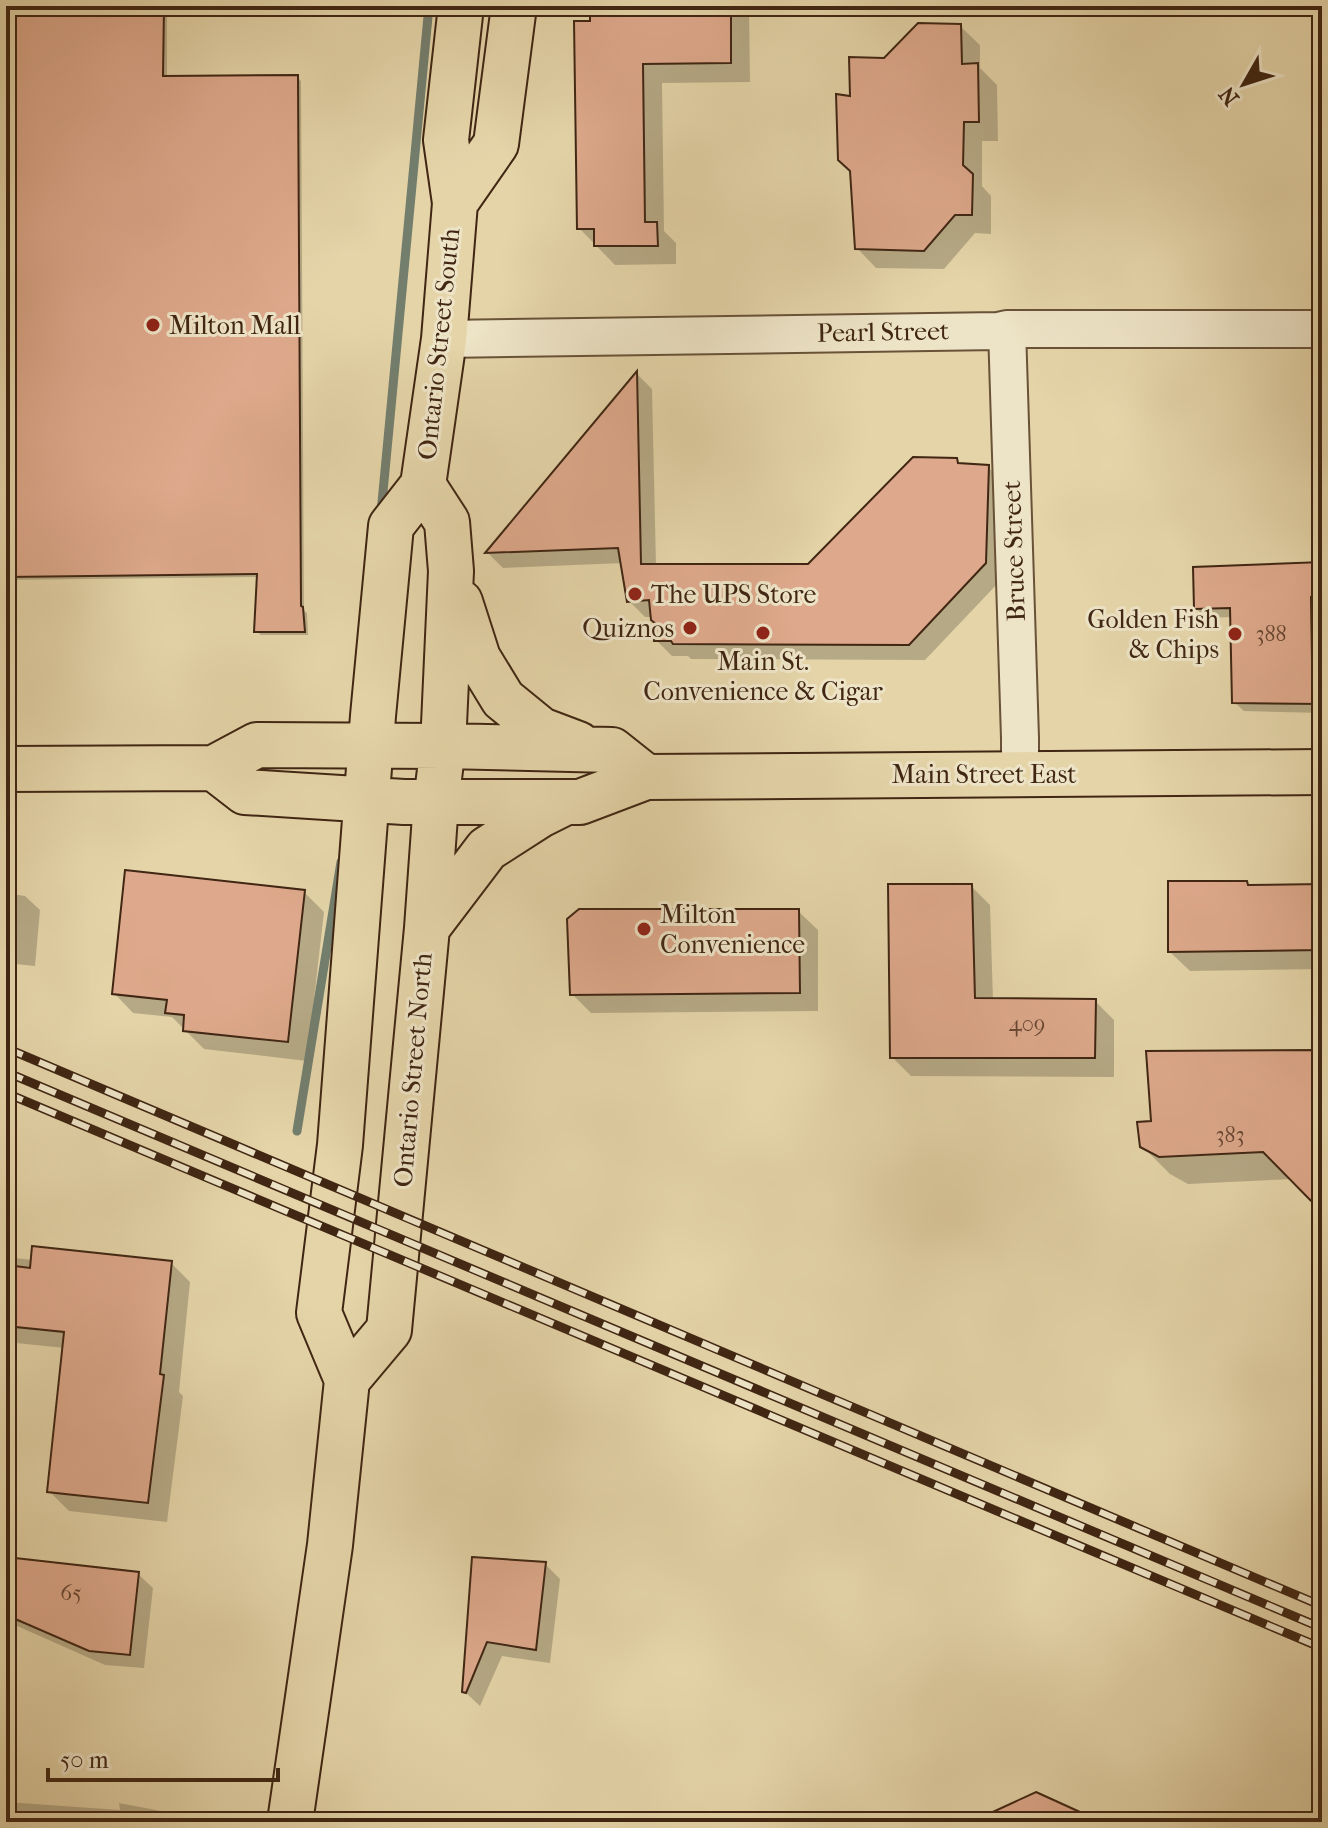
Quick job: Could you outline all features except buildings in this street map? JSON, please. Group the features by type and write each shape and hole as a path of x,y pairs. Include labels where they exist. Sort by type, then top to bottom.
{"main road":[{"name":"Ontario Street South","path":"372,745 391,526 423,485 444,339 455,203 446,140 461,6"},
{"name":"Ontario Street South","path":"455,203 496,144 514,6"},
{"name":"Ontario Street South","path":"423,485 447,522 451,571 443,746"},
{"path":"451,571 478,658 503,699 541,730 587,748"},
{"path":"6,769 214,768 257,745 372,745 612,750 646,777"},
{"path":"290,1822 330,1545 347,1380 319,1313 340,1145 372,745"},
{"name":"Ontario Street North","path":"347,1380 389,1330 443,746"},
{"name":"Main Street East","path":"214,768 245,792 436,802 580,802 646,777 1322,772"},
{"path":"427,928 487,849 566,802"}],"street":[{"name":"Pearl Street","path":"444,339 1007,329 1322,329"},
{"name":"Bruce Street","path":"1007,329 1020,774"}],"waterway":[{"path":"381,513 429,6"},
{"path":"297,1131 341,862"}],"railway":[{"path":"6,1048 1322,1606"},
{"path":"6,1072 1322,1628"},
{"path":"6,1093 1322,1648"}],"place":[{"name":"Milton Mall","path":"153,325"},
{"name":"The UPS Store","path":"635,594"},
{"name":"Quiznos","path":"690,628"},
{"name":"Main St. Convenience & Cigar","path":"763,633"},
{"name":"Golden Fish & Chips","path":"1235,634"},
{"name":"Milton Convenience","path":"644,929"}]}
